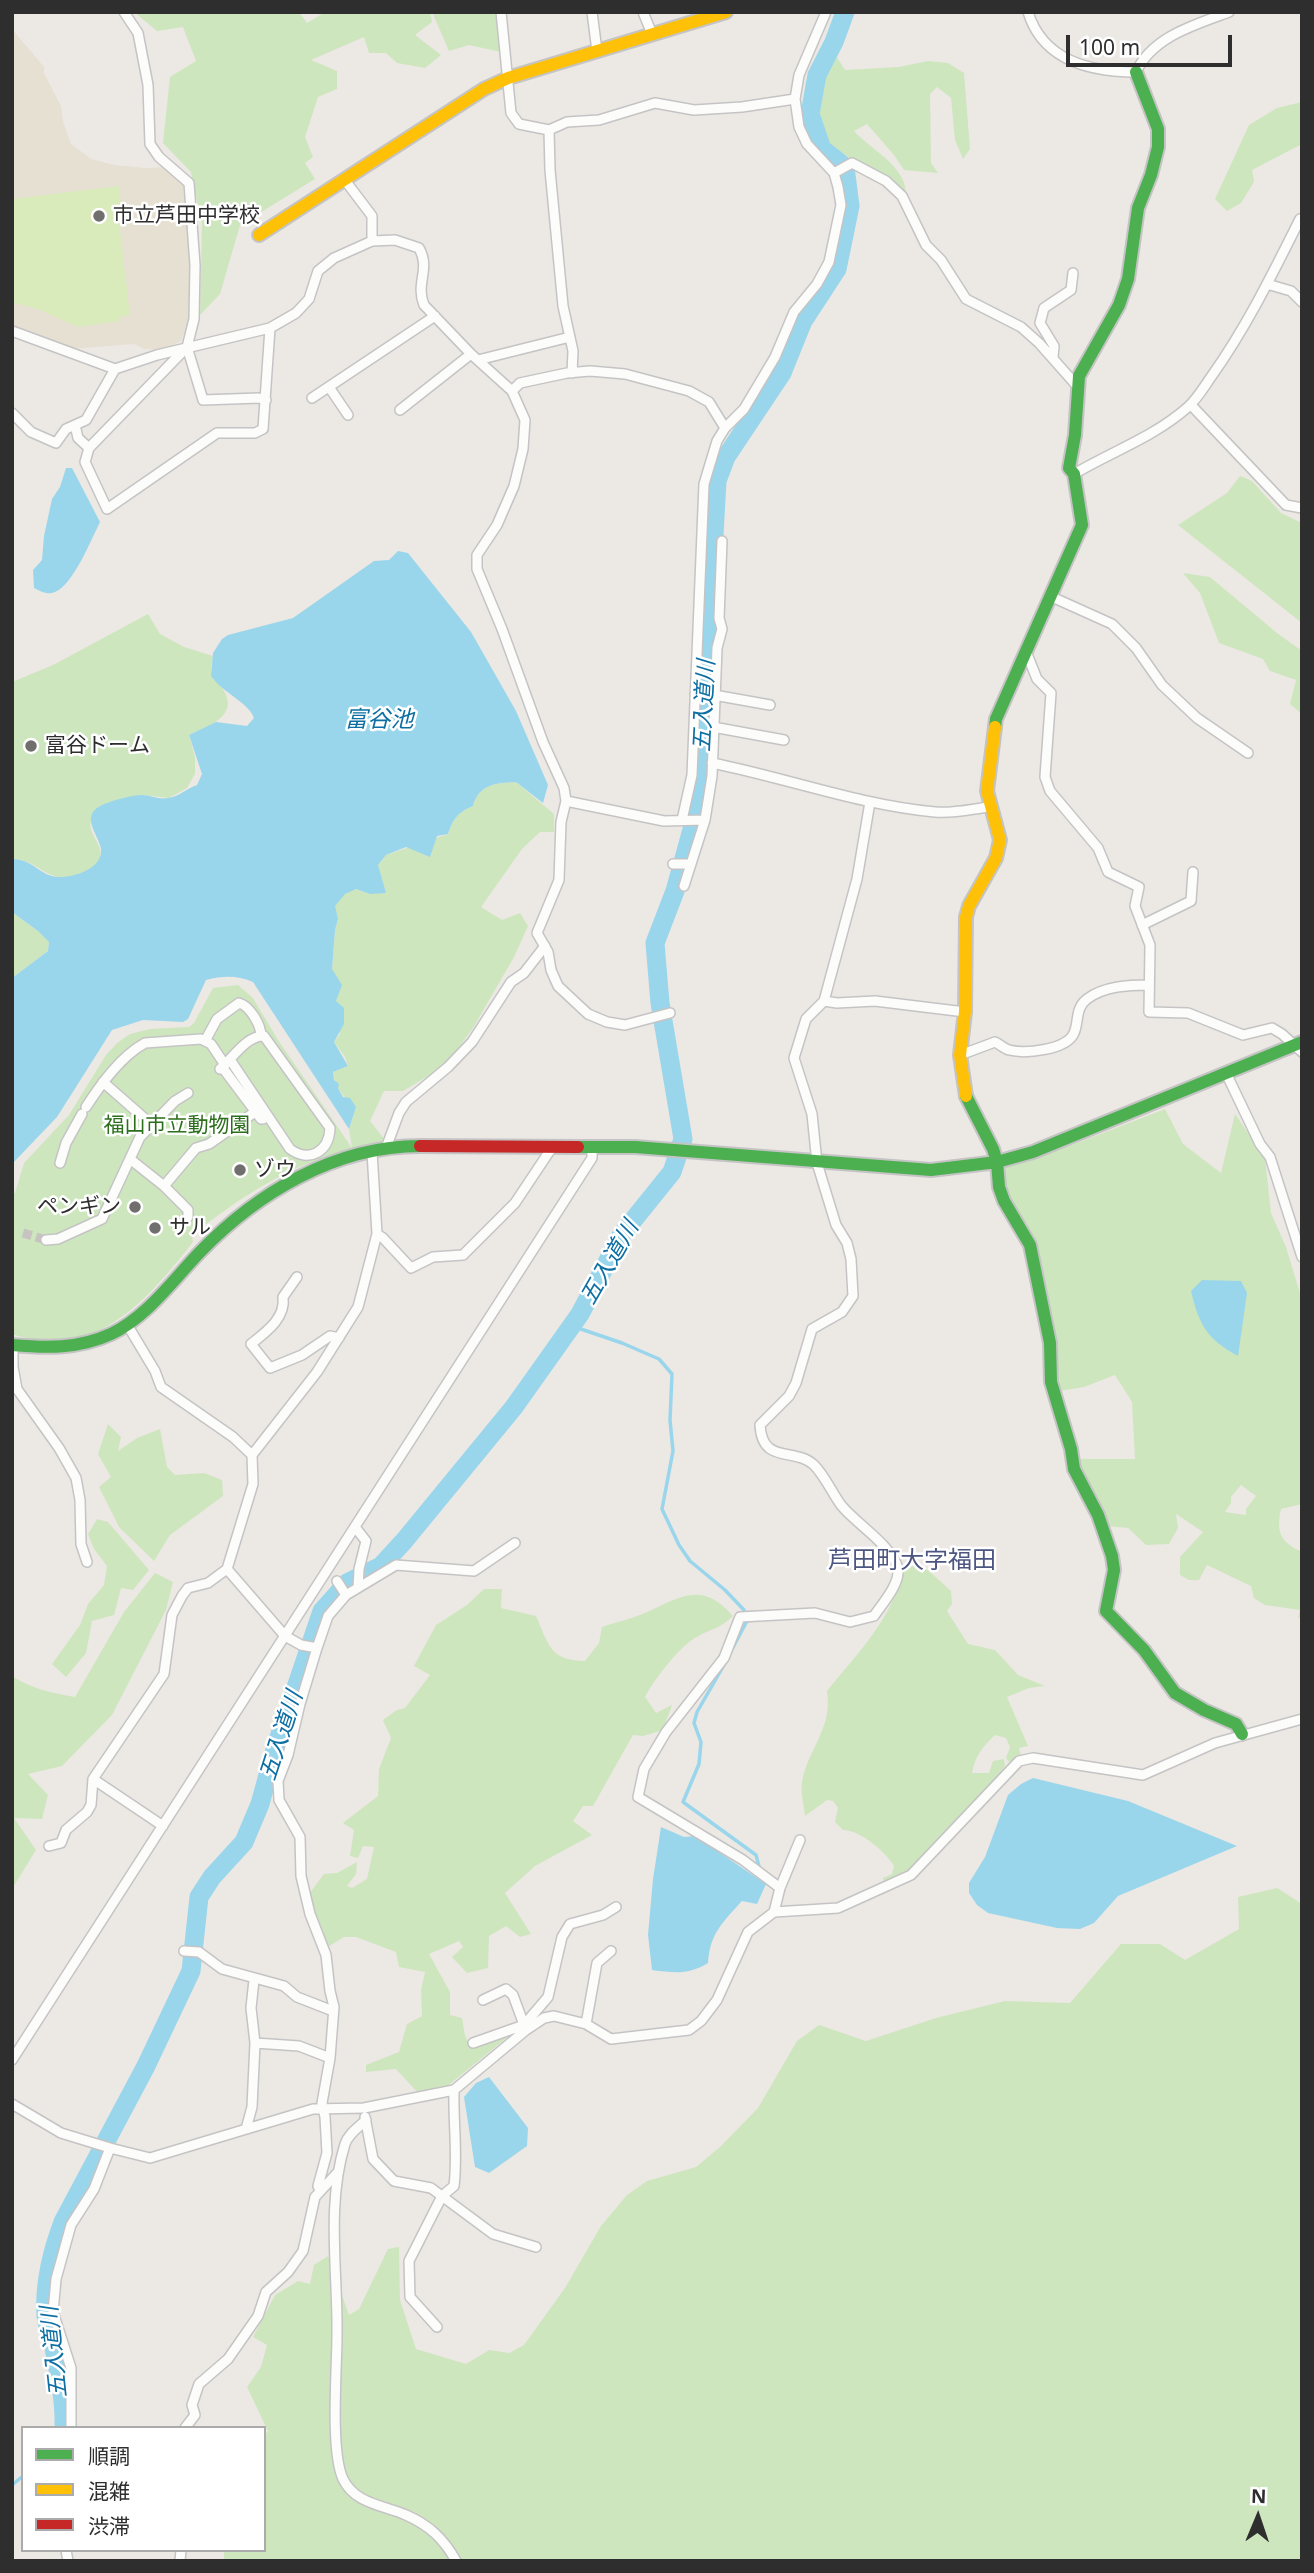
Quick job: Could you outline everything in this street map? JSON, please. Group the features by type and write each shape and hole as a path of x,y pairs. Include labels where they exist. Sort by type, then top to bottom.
{"street":[{"path":"124,12 138,33 148,85 150,144 159,157 189,183 195,265 194,319 187,347 89,448 85,462 107,509 218,433 255,433 263,429 270,328"},
{"path":"501,12 511,113 519,124 549,130 567,122 599,120 655,103 694,110 742,107 795,99"},
{"path":"592,12 597,51"},
{"path":"643,12 652,34"},
{"path":"682,820 692,775 704,484 717,441 725,428 744,409 775,357 794,312 817,284 829,262 841,205 834,173 807,144 799,127 795,99 799,75 826,12"},
{"path":"1028,12 1032,27 1048,48 1065,59 1117,72 1136,72"},
{"path":"1136,72 1153,49 1179,31 1229,12"},
{"path":"259,235 469,97 508,78 717,14"},
{"path":"1136,72 1158,129 1158,147 1138,208 1125,288 1119,306 1079,376 1075,435 1069,468 1074,474 1082,525 996,719 987,791 989,807 1000,840 996,858 969,906 966,917 965,1012 960,1055 965,1095 997,1162 999,1187 1004,1201 1030,1245 1050,1343 1051,1382 1071,1449 1074,1469 1098,1515 1112,1556 1114,1570 1107,1611 1144,1650 1175,1693 1236,1724 1242,1734"},
{"path":"549,130 550,170 563,306 573,351 572,373"},
{"path":"834,173 852,163 887,181 902,196 926,245 941,260 966,299 1021,327 1053,357 1079,387"},
{"path":"344,179 372,216 372,241"},
{"path":"1074,474 1112,452 1152,435 1191,405 1223,359 1267,284 1300,219"},
{"path":"12,331 115,369 187,347 270,328 296,313 309,299 318,271 334,258 372,241 395,240 419,248 425,258 420,295 424,305 474,357 512,391 525,420 523,449 510,496 497,525 477,555 477,569 498,618 543,742 564,788 566,801 561,822 559,880 537,933 545,946 558,986 588,1014 607,1022 625,1025 670,1013"},
{"path":"1053,357 1054,346 1040,323 1044,308 1071,290 1073,273"},
{"path":"1267,284 1291,291 1302,302"},
{"path":"312,398 435,316"},
{"path":"400,410 474,357 569,337"},
{"path":"187,347 203,400 266,400"},
{"path":"12,412 31,432 56,443 66,429 86,420 115,369"},
{"path":"512,391 520,383 572,373 590,371 625,374 689,391 709,402 725,428"},
{"path":"329,387 348,415"},
{"path":"1191,405 1286,505 1302,508"},
{"path":"75,425 78,438 89,448"},
{"path":"684,886 705,820 712,776 717,648 722,629 719,618 722,541"},
{"path":"1052,597 1112,624 1136,648 1163,685 1197,718 1248,753"},
{"path":"1027,653 1037,679 1051,693 1045,777 1050,791 1098,848 1108,872 1139,887 1135,906 1150,946 1149,1012 1188,1013 1243,1035 1272,1028 1300,1046"},
{"path":"695,694 770,705"},
{"path":"713,727 784,740"},
{"path":"712,763 870,802 938,813 989,807"},
{"path":"692,775 712,776"},
{"path":"566,801 664,821 705,820"},
{"path":"780,1888 743,1860 638,1797 644,1769 666,1732 724,1658 740,1617 815,1613 850,1622 874,1616 897,1579 898,1567 878,1539 843,1507 815,1465 802,1457 784,1455 772,1450 761,1437 760,1424 789,1396 796,1383 812,1329 842,1312 853,1296 851,1259 847,1243 836,1225 817,1163 812,1114 794,1058 806,1019 824,1001 857,879 870,802"},
{"path":"673,864 691,864"},
{"path":"1142,925 1191,901 1193,872"},
{"path":"387,1148 405,1102 448,1067 472,1042 511,982 524,973 545,946"},
{"path":"960,1055 995,1042 1009,1050 1057,1047 1068,1042 1075,1032 1076,1015 1086,1000 1126,985 1149,985"},
{"path":"824,1001 875,1001 965,1012"},
{"path":"205,1041 217,1019 239,1003 245,1005 261,1029 261,1036"},
{"path":"225,1065 235,1052 261,1036"},
{"path":"225,1065 290,1149 299,1155 310,1155 323,1150 330,1140 330,1129 291,1072 283,1065 264,1036 261,1036"},
{"path":"60,1163 65,1143 103,1082 138,1047 157,1040 201,1039 211,1044 255,1112 263,1119"},
{"path":"87,1562 81,1544 80,1500 76,1478 60,1448 17,1389 13,1345 68,1349 102,1339 128,1326 215,1237 271,1192 307,1172 349,1157 387,1148 442,1145 690,1151 931,1170 997,1162 1044,1147 1300,1046"},
{"path":"1226,1073 1260,1144 1270,1157 1302,1257"},
{"path":"103,1082 152,1125"},
{"path":"46,1240 58,1239 102,1219 140,1137 175,1101 188,1093"},
{"path":"164,1186 196,1148 209,1144 255,1112"},
{"path":"377,1234 411,1268 433,1257 463,1255 515,1203 554,1146"},
{"path":"12,2060 592,1158 592,1147"},
{"path":"49,1846 61,1843 66,1830 87,1812 91,1805 93,1779 164,1674 172,1615 182,1596 188,1588 208,1583 227,1569 253,1484 252,1455 317,1371 358,1307 377,1234 372,1152"},
{"path":"130,1159 188,1209 188,1217"},
{"path":"297,1276 283,1297 284,1307 274,1324 251,1345 270,1368 302,1355 330,1336 339,1338"},
{"path":"128,1326 155,1371 161,1388 233,1437 252,1455"},
{"path":"355,1527 366,1541 359,1569 358,1588"},
{"path":"320,2190 318,2186 327,2153 322,2109 330,2058 333,2011 326,1955 310,1914 301,1876 300,1837 279,1800 278,1781 288,1755 317,1648 328,1616 346,1595 396,1565 474,1571 515,1543"},
{"path":"227,1569 285,1636 301,1645 317,1648"},
{"path":"337,1581 346,1595"},
{"path":"473,2043 555,2015 586,2024 611,2039 689,2030 701,2021 717,2000 748,1932 774,1912 838,1908 911,1875 1018,1762 1033,1758 1143,1775 1215,1743 1302,1719"},
{"path":"93,1779 163,1826"},
{"path":"774,1912 780,1888 800,1840"},
{"path":"12,2104 61,2133 150,2158 313,2109 364,2108 454,2090 525,2027 548,1997 562,1937 570,1924 603,1915 616,1907"},
{"path":"184,1951 198,1952 222,1969 254,1980 284,1986 297,1997 333,2011"},
{"path":"586,2024 597,1963 611,1951"},
{"path":"246,2129 252,2107 255,2043 251,2008 254,1980"},
{"path":"483,2000 506,1989 513,1995 525,2027"},
{"path":"255,2043 299,2046 330,2058"},
{"path":"437,2327 410,2297 409,2261 442,2196 454,2186 457,2161 453,2126 454,2090"},
{"path":"364,2108 373,2159 394,2181 431,2188 493,2234 536,2246"},
{"path":"366,2120 346,2140 338,2172 334,2248 338,2309 337,2455 343,2480 354,2495 406,2515 431,2528 446,2544 456,2561"},
{"path":"71,2426 71,2368 53,2312 56,2278 71,2225 94,2189 110,2148"},
{"path":"187,2426 195,2415 192,2405 199,2384 228,2360 258,2316 266,2292 288,2272 303,2251 315,2197 338,2172"}],"shaded area":[{"name":"市立芦田中学校","path":"12,29 44,67 44,73 61,106 63,122 71,144 91,159 114,165 170,167 182,175 190,257 191,314 181,341 163,350 144,349 134,344 71,349 12,325"}],"green space":[{"path":"134,12 299,12 307,23 325,12 430,12 432,22 415,35 441,55 425,68 397,63 386,53 369,53 364,37 311,60 337,71 337,89 318,97 305,137 313,157 305,163 315,179 240,225 220,294 200,315 202,224 191,172 163,143 170,77 196,61 183,27 157,31"},
{"path":"432,12 495,12 501,52 469,45 449,51"},
{"path":"836,56 845,70 899,67 928,61 948,63 964,73 970,149 963,159 955,140 951,98 937,87 930,94 931,163 938,173 904,170 867,124 854,131 895,168 905,185 906,196 844,154 829,151 815,142 804,111 806,89 823,60"},
{"path":"1302,102 1302,144 1252,170 1254,182 1241,203 1227,211 1215,199 1249,125 1277,108"},
{"path":"119,186 123,221 119,222 130,315 119,317 119,321 78,327 40,310 12,302 12,199"},
{"path":"1240,476 1252,481 1281,513 1302,523 1302,623 1178,525 1227,493"},
{"path":"1183,573 1210,577 1302,651 1302,714 1290,704 1296,680 1270,671 1263,659 1219,643 1200,593"},
{"path":"148,614 160,634 184,647 213,656 213,675 226,695 227,710 223,716 189,735 195,757 195,774 187,788 169,798 143,795 100,806 92,819 91,827 101,853 100,859 84,872 61,877 31,863 12,859 12,682 53,665"},
{"name":"福山市立動物園","path":"516,782 554,814 554,832 540,832 522,849 481,907 502,920 520,913 528,926 514,957 473,1028 445,1066 403,1091 384,1091 370,1121 385,1140 330,1155 296,1169 234,1204 192,1235 193,1242 157,1285 137,1304 116,1321 94,1333 69,1340 42,1341 12,1334 12,1193 15,1193 24,1163 69,1115 106,1055 117,1043 130,1034 150,1029 189,1027 194,1023 213,988 238,985 253,998 278,1040 352,1148 349,1129 356,1107 340,1092 333,1072 348,1066 334,1042 340,1034 336,1001 339,991 332,969 338,919 334,906 345,893 356,889 370,894 381,881 378,865 386,855 448,834 457,817 473,806 484,789 495,784"},
{"path":"12,912 49,942 48,951 12,978"},
{"path":"1165,1109 1183,1144 1221,1173 1235,1114 1265,1158 1271,1213 1286,1247 1302,1300 1302,1504 1281,1509 1279,1524 1284,1540 1302,1552 1302,1619 1298,1617 1300,1610 1265,1605 1254,1598 1251,1586 1207,1565 1199,1580 1189,1580 1180,1575 1180,1557 1203,1532 1176,1514 1178,1528 1169,1544 1146,1545 1128,1528 1106,1526 1098,1498 1078,1462 1081,1459 1135,1459 1132,1402 1115,1375 1084,1387 1060,1391 1056,1348 1038,1270 1004,1190 1006,1166 1072,1145","holes":["1241,1485 1256,1496 1246,1509 1246,1515 1225,1512 1231,1503 1231,1497"]},
{"path":"108,1424 121,1437 118,1451 137,1438 160,1429 167,1467 175,1475 204,1473 222,1480 223,1496 170,1535 154,1561 119,1527 99,1487 111,1477 98,1454"},
{"path":"97,1519 108,1522 149,1570 133,1590 121,1588 114,1615 92,1621 86,1653 66,1677 52,1664 80,1625 88,1604 104,1585 107,1566 94,1549 88,1534"},
{"path":"917,1565 929,1571 951,1591 952,1604 947,1611 968,1644 995,1650 1018,1675 1045,1686 1029,1688 1007,1697 1028,1746 1019,1748 1021,1756 1009,1762 1006,1758 1010,1747 1006,1738 995,1735 980,1752 972,1773 989,1773 993,1761 1004,1759 1005,1766 979,1800 913,1867 884,1884 883,1878 892,1874 894,1866 890,1860 872,1843 843,1830 835,1822 838,1808 833,1801 827,1800 805,1816 802,1786 805,1770 823,1728 828,1704 827,1691 883,1619 892,1603 903,1569"},
{"path":"155,1573 173,1582 166,1610 112,1715 62,1766 28,1774 48,1795 42,1819 14,1818 36,1850 12,1889 12,1676 50,1692 75,1697 124,1612"},
{"path":"484,1589 502,1589 501,1608 536,1616 552,1649 564,1658 573,1660 585,1661 599,1643 602,1627 640,1615 680,1597 701,1595 711,1598 733,1616 681,1649 649,1690 645,1697 656,1713 672,1705 663,1730 643,1736 633,1735 593,1806 583,1806 573,1821 592,1835 535,1866 505,1893 531,1934 520,1937 506,1926 489,1936 488,1968 467,1973 452,1957 463,1947 459,1941 429,1954 450,1992 450,2015 462,2018 465,2036 471,2048 510,2035 440,2092 421,2096 396,2069 366,2072 366,2065 399,2052 407,2024 422,2016 421,1990 425,1972 399,1967 396,1952 356,1937 344,1937 326,1948 309,1894 324,1874 337,1873 357,1862 356,1874 347,1886 352,1888 367,1879 374,1847 363,1846 358,1858 350,1856 354,1830 343,1823 378,1796 379,1769 391,1738 383,1720 405,1708 430,1675 414,1666 436,1625 467,1605"},
{"path":"1277,1888 1302,1904 1302,2561 224,2561 224,2552 266,2552 268,2431 247,2387 261,2367 267,2345 253,2337 275,2295 298,2281 310,2284 314,2265 328,2256 349,2315 359,2309 388,2249 399,2247 400,2300 416,2349 466,2364 489,2350 509,2353 524,2345 565,2288 601,2226 627,2195 647,2181 696,2167 720,2147 758,2108 797,2041 819,2025 866,2041 936,2018 1005,2001 1070,2003 1121,1944 1160,1944 1185,1960 1239,1929 1238,1897"}],"water":[{"path":"66,468 72,468 100,522 68,581 55,592 47,593 34,588 33,570 42,560 52,499 60,487"},
{"name":"富谷池","path":"398,551 408,553 471,632 516,711 548,785 543,803 516,782 489,786 479,793 473,806 457,817 448,834 437,836 430,857 406,847 386,855 378,865 386,893 370,894 356,889 345,894 335,906 338,919 332,969 342,985 336,1001 344,1008 344,1024 334,1042 348,1066 333,1072 343,1097 350,1098 356,1107 349,1129 253,982 224,977 206,980 188,1019 183,1022 143,1020 112,1030 57,1117 12,1164 12,978 48,951 49,942 12,912 12,859 26,862 54,877 80,873 93,866 100,856 100,844 91,821 94,810 137,795 172,797 197,785 202,774 189,735 216,722 247,726 254,718 247,708 211,676 213,653 222,639 228,635 293,618 374,561 389,560"},
{"path":"1202,1280 1241,1281 1247,1293 1238,1356 1212,1337 1201,1322 1191,1291"},
{"path":"1033,1778 1128,1801 1237,1846 1118,1896 1094,1923 1080,1929 1057,1928 988,1913 977,1905 969,1893 969,1883 985,1857 1008,1795"},
{"path":"661,1827 684,1837 695,1836 766,1884 757,1904 742,1901 723,1922 711,1944 708,1963 688,1971 652,1970 648,1935"},
{"path":"489,2077 528,2128 527,2146 489,2173 475,2167 464,2097 476,2083"}],"waterway":[{"name":"五入道川","path":"64,2426 61,2388 46,2316 48,2280 55,2244 63,2222 146,2066 191,1971 199,1897 212,1877 244,1842 260,1804 276,1746 322,1611 347,1583 381,1566 514,1407 580,1314 622,1234 672,1172 683,1139 660,1003 655,943 675,891 699,804 717,481 726,457 782,373 803,321 837,269 850,206 845,167 822,149 810,114 817,75 834,42 845,12"},
{"path":"572,1326 659,1359 672,1374 670,1420 673,1451 662,1509 690,1561 744,1610 747,1621 729,1655"},
{"path":"724,1665 697,1712 694,1723 701,1742 699,1764 683,1802 756,1855 760,1870"},
{"path":"12,2485 21,2478"}],"tunnel":[{"path":"23,1233 46,1240"}],"traffic: fast":[{"path":"995,727 996,719 1082,525 1074,474 1069,468 1075,435 1079,376 1119,305 1128,279 1138,208 1158,147 1158,129 1136,72"},
{"path":"578,1147 635,1147 931,1170 997,1162 1033,1152 1302,1042"},
{"path":"966,1096 993,1149 1004,1201 1030,1245 1050,1343 1051,1382 1071,1449 1074,1469 1098,1515 1112,1556 1114,1570 1106,1611 1144,1650 1175,1693 1236,1724 1242,1734"},
{"path":"12,1345 62,1346 111,1334 148,1308 222,1231 272,1193 328,1164 358,1154 388,1148 420,1146"}],"traffic: slow":[{"path":"259,235 484,89 508,78 726,12"},
{"path":"966,1096 960,1055 965,1012 966,917 969,906 996,858 1000,840 987,791 995,727"}],"traffic: jam":[{"path":"420,1146 578,1147"}],"place":[{"name":"市立芦田中学校","path":"99,216"},
{"name":"富谷ドーム","path":"31,746"},
{"name":"ゾウ","path":"240,1170"},
{"name":"ペンギン","path":"135,1207"},
{"name":"サル","path":"155,1228"}],"district":[{"name":"芦田町大字福田","path":"912,1561"}]}
